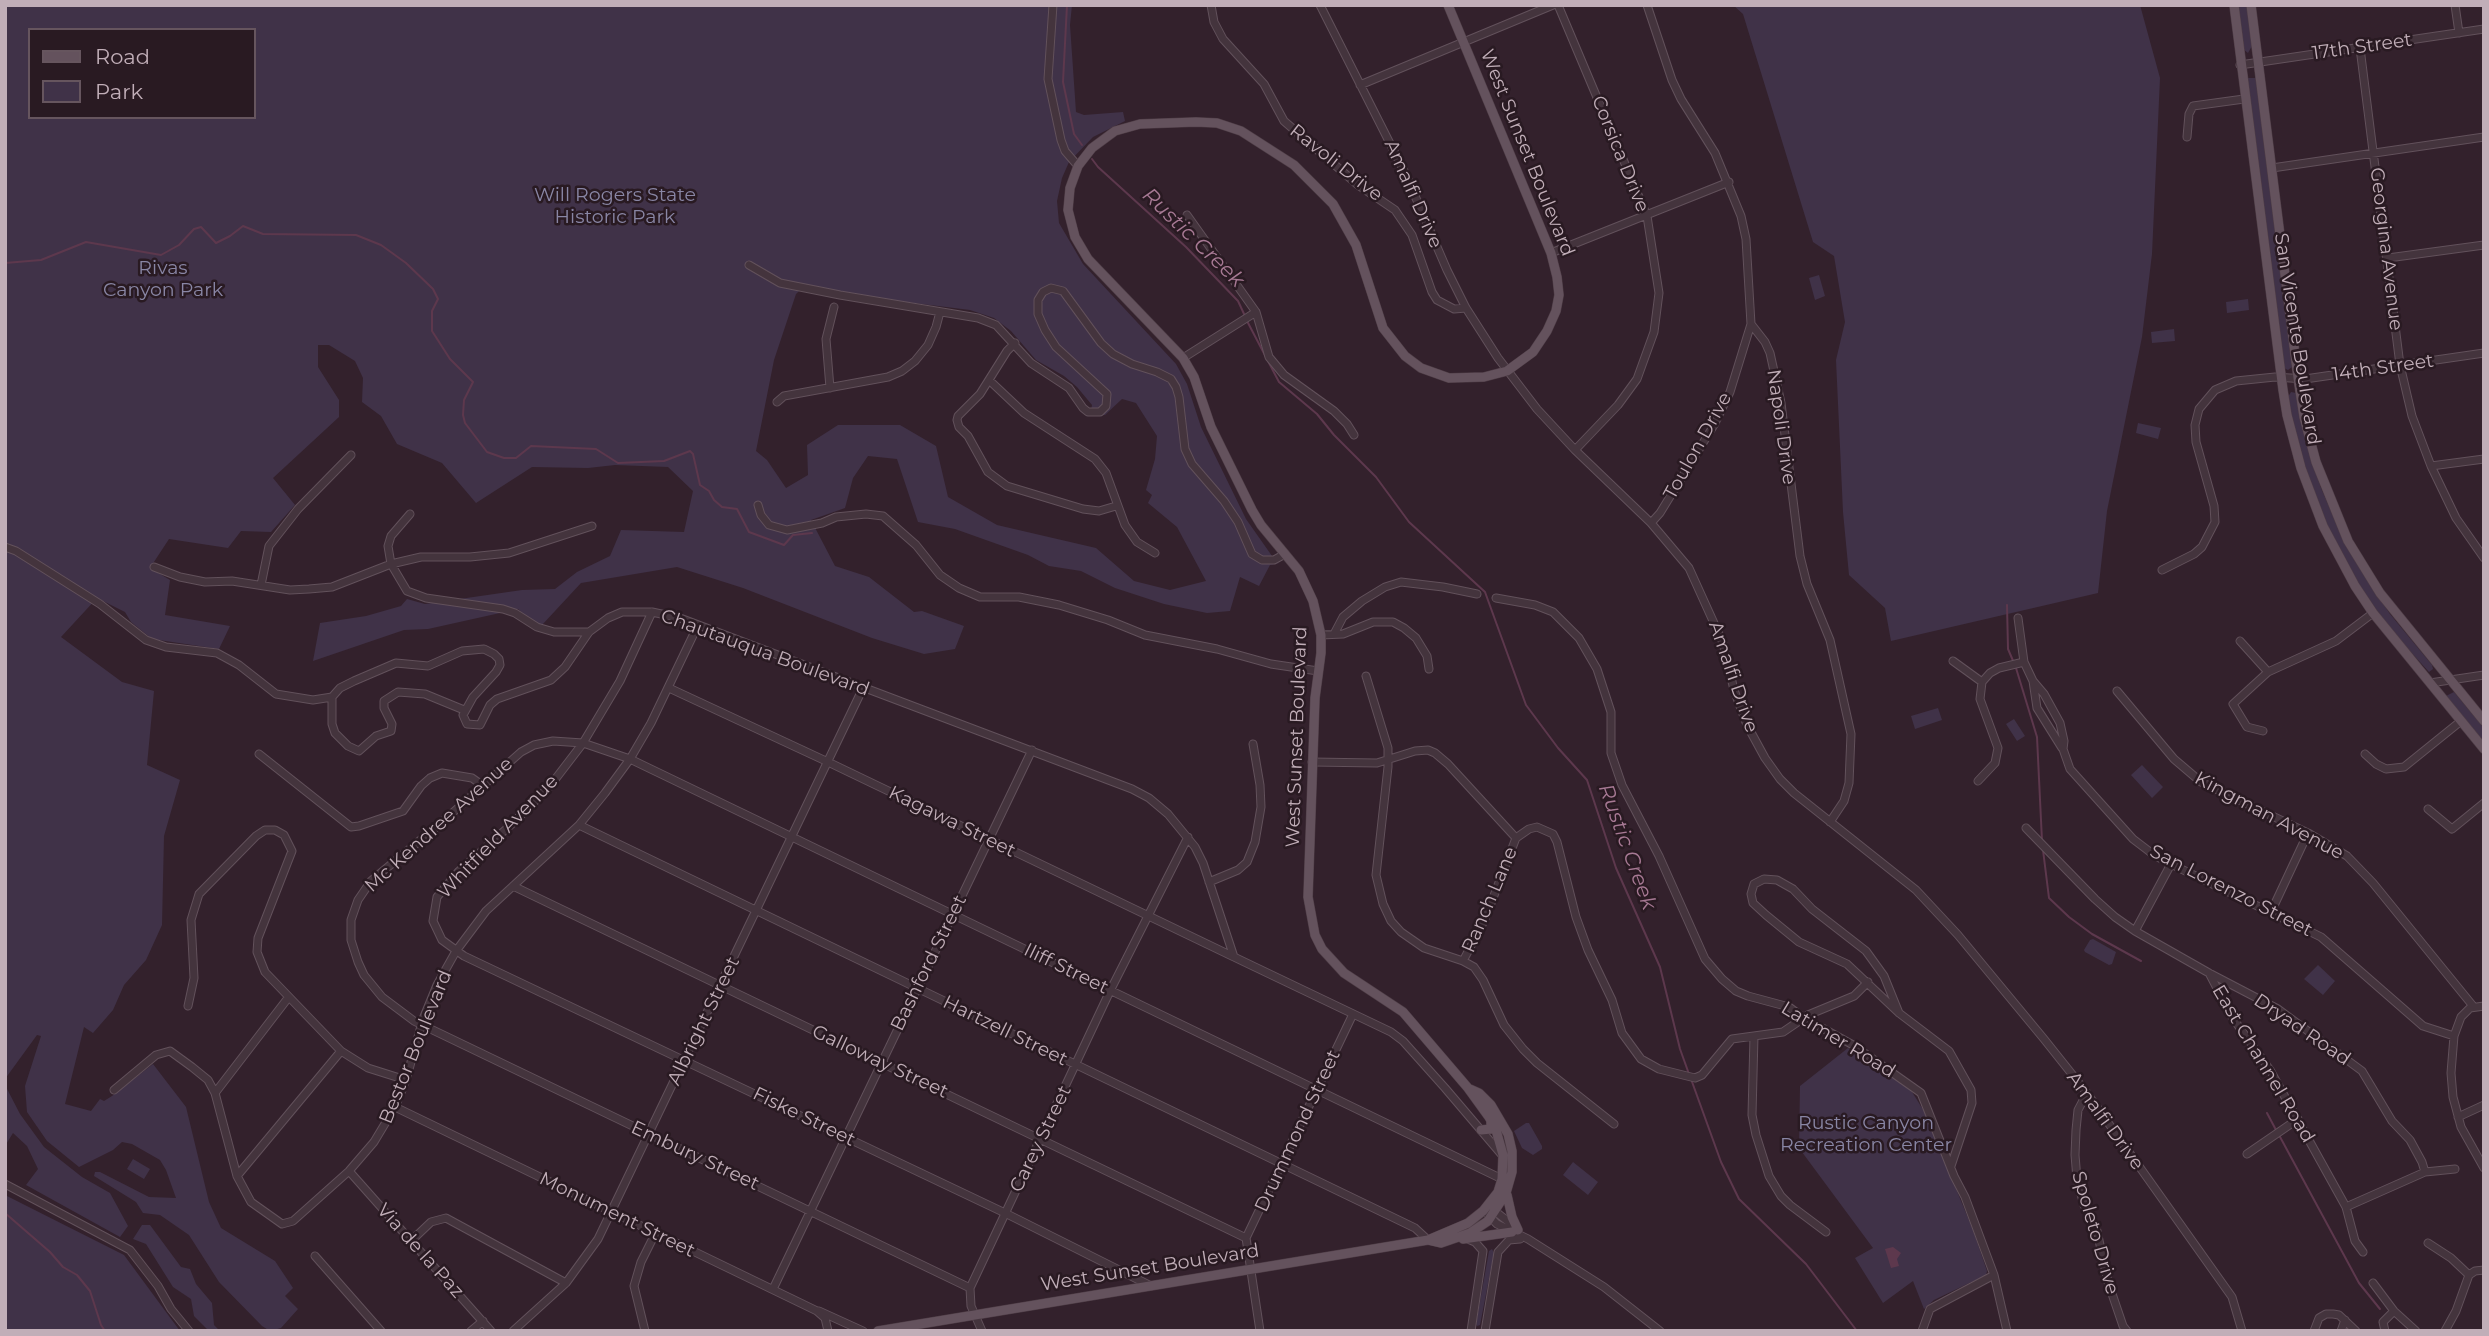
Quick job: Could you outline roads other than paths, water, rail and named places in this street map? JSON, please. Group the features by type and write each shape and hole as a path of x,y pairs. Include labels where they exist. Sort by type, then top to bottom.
{"main road":[{"name":"West Sunset Boulevard","path":"878,1331 1428,1240 1490,1211 1502,1180 1503,1156 1496,1130 1489,1117 1468,1088 1403,1012 1344,973 1322,949 1315,935 1308,897 1315,698 1321,635 1313,601 1298,571 1252,510 1211,427 1194,377 1183,358 1082,250 1072,229 1068,210 1070,188 1078,166 1098,142 1115,131 1129,126 1196,122 1217,123 1241,131 1294,165 1333,204 1356,245 1383,328 1405,356 1421,368 1449,379 1484,377 1507,371 1533,352 1552,322 1559,295 1551,253 1448,5"},
{"name":"San Vicente Boulevard","path":"2234,5 2244,99 2282,377 2294,444 2312,501 2338,554 2374,613 2484,749"},
{"path":"2251,5 2298,379 2304,417 2316,462 2348,541 2380,593 2484,721"},
{"name":"West Sunset Boulevard","path":"1428,1240 1441,1243 1463,1239 1478,1228 1506,1193 1512,1172 1512,1151 1508,1134 1491,1105 1479,1093 1468,1088"},
{"path":"1481,1129 1491,1129 1493,1126 1489,1117"},
{"path":"1463,1239 1515,1231 1506,1193"}],"street":[{"path":"1054,5 1048,79 1061,140 1065,151 1078,166"},
{"name":"Ravoli Drive","path":"1212,5 1214,22 1223,38 1265,83 1284,121 1358,185 1395,210 1412,235 1432,292 1446,306 1454,309 1466,308"},
{"name":"Amalfi Drive","path":"1320,5 1406,175 1466,308 1507,371 1537,409 1575,450 1651,523 1689,568 1723,643 1734,690 1747,725 1765,758 1787,786 1916,890 1958,935 2087,1093 2232,1297 2242,1331"},
{"path":"1360,85 1556,5"},
{"name":"Corsica Drive","path":"1556,5 1647,216 1658,293 1654,332 1637,379 1611,413 1575,450"},
{"name":"Napoli Drive","path":"1647,5 1676,89 1715,153 1729,182 1746,239 1751,324 1770,353 1785,432 1800,556 1807,584 1830,640 1851,734 1849,783 1844,801 1830,822"},
{"path":"2455,5 2459,33"},
{"name":"17th Street","path":"2240,65 2484,29"},
{"name":"Georgina Avenue","path":"2360,48 2400,365 2412,416 2431,466 2456,518 2484,558"},
{"path":"2187,137 2189,114 2193,106 2244,99"},
{"path":"2272,168 2484,137"},
{"path":"1551,253 1729,182"},
{"path":"1187,215 1249,317 1269,357 1283,375 1334,411 1354,435"},
{"path":"2388,258 2484,245"},
{"path":"749,265 780,282 978,318 996,324 1031,363 1069,388 1088,412 1100,412 1106,406 1107,394 1056,347 1038,314 1038,300 1044,292 1051,288 1063,291 1112,354 1171,379 1179,397 1185,449 1192,464 1231,511 1252,554 1262,560 1274,560 1285,554"},
{"path":"830,388 826,339 834,307"},
{"path":"777,402 784,396 888,377 908,366 928,345 940,312"},
{"path":"1183,358 1249,317"},
{"name":"Toulon Drive","path":"1651,523 1660,513 1714,425 1730,392 1751,324"},
{"path":"1015,344 1007,351 989,380 957,420 959,427 968,436 988,472 1007,486 1083,509 1099,510 1116,506"},
{"name":"14th Street","path":"2162,570 2202,547 2215,522 2214,506 2195,433 2199,409 2208,396 2236,381 2282,377 2298,379 2484,353"},
{"path":"989,380 1024,413 1056,436 1096,459 1106,473 1116,506 1131,535 1143,547 1155,553"},
{"path":"261,585 269,546 298,509 351,455"},
{"path":"2431,466 2484,459"},
{"path":"758,505 761,516 769,525 787,530 822,523 836,517 866,514 883,516 916,545 940,575 959,588 980,597 1019,597 1059,604 1145,635 1217,649 1271,664 1318,671"},
{"path":"411,514 399,524 388,546 391,564 407,591 416,596 503,609 537,627 554,632 589,632"},
{"path":"154,567 180,577 205,582 232,581 290,590 332,587 391,564 421,557 509,552 592,526"},
{"path":"5,547 16,551 100,604 153,643 217,653 239,665 276,694 313,700 332,697 340,688 397,663 428,666 450,655 474,649 494,654 499,659 500,665 496,672 464,710 425,694 398,692 384,701 384,708 392,724 391,731 376,736 359,751 348,746 335,733 332,724 332,697"},
{"path":"1334,634 1343,617 1362,601 1385,587 1401,582 1477,594"},
{"name":"Latimer Road","path":"1496,598 1535,605 1552,612 1568,625 1585,648 1597,669 1611,712 1611,753 1622,785 1659,856 1705,959 1736,991 1789,1007 1853,1045 1921,1093 1994,1275 2007,1331"},
{"name":"Chautauqua Boulevard","path":"464,710 467,724 480,725 490,705 497,699 551,680 565,667 589,632 608,618 622,612 652,612 680,618 1032,750 1149,798 1168,814 1188,837 1203,863 1234,957"},
{"name":"Whitfield Avenue","path":"456,951 442,940 436,930 433,921 436,897 459,871 550,786 583,743 611,698 652,612"},
{"path":"2263,731 2247,727 2233,704 2268,672 2336,641 2374,613"},
{"name":"San Lorenzo Street","path":"2018,618 2024,662 2060,723 2063,749"},
{"path":"1321,635 1343,634 1373,622 1393,622 1416,638 1427,656 1429,669"},
{"name":"Bestor Boulevard","path":"114,1090 156,1055 170,1052 208,1080 215,1093 237,1176 251,1202 282,1224 293,1221 349,1171 374,1142 396,1107 421,1024 437,985 456,951 486,911 579,825 630,759 669,688 698,625"},
{"path":"2240,641 2268,672"},
{"path":"1953,661 1982,682"},
{"path":"1978,781 1995,763 1998,748 1980,699 1982,682 1999,668 2024,662"},
{"path":"2430,683 2484,675"},
{"path":"1366,676 1388,748 1389,760 1376,875 1383,904 1391,921 1408,938 1424,948 1463,961 1479,973 1504,1025 1523,1049 1614,1124"},
{"name":"San Lorenzo Street","path":"2033,681 2037,708 2063,749 2070,769 2133,839 2171,864 2321,937 2423,1026 2454,1036"},
{"name":"Kagawa Street","path":"669,688 1234,957"},
{"name":"Albright Street","path":"513,1331 566,1283 591,1251 863,688"},
{"name":"Kingman Avenue","path":"2117,691 2174,759 2194,778 2308,833 2347,856 2359,867 2473,1006"},
{"path":"2365,754 2386,769 2404,767 2461,721"},
{"name":"Mc Kendree Avenue","path":"421,1024 399,1012 382,997 364,975 351,940 351,920 358,900 371,881 508,761 534,745 553,741 583,743 630,759"},
{"path":"1209,882 1238,870 1247,862 1255,842 1261,807 1253,744"},
{"name":"Bashford Street","path":"773,1289 1032,750"},
{"path":"1312,762 1363,764 1389,760 1415,751 1435,753 1516,838 1537,827 1553,834 1580,928 1609,992 1622,1033 1641,1059 1649,1065 1690,1077 1706,1072 1732,1039 1783,1032 1804,1018 1854,996 1868,982"},
{"path":"259,754 351,827 403,811 421,786 430,778 443,773 472,778 482,785"},
{"name":"Iliff Street","path":"630,759 1502,1180"},
{"path":"2428,809 2452,829 2484,803"},
{"name":"Hartzell Street","path":"579,825 1415,1228 1428,1240"},
{"name":"East Channel Road","path":"2026,828 2095,899 2135,931 2209,973 2232,1017 2270,1070 2298,1119 2346,1207 2355,1241 2363,1252"},
{"path":"188,1006 194,978 191,931 194,906 208,884 256,836 265,830 275,830 284,835 292,851 262,926 257,952 265,972 341,1051 368,1068 406,1080"},
{"path":"2271,912 2308,833"},
{"name":"Carey Street","path":"970,1288 1110,991 1188,837"},
{"name":"Ranch Lane","path":"1463,961 1492,901 1516,838"},
{"path":"2135,931 2171,864"},
{"path":"1899,1013 1884,976 1866,951 1812,909 1793,889 1777,880 1764,879 1754,884 1751,894 1753,903 1766,915 1799,942 1847,964 1899,1013 1949,1051 1971,1090 1972,1103 1951,1166"},
{"name":"Galloway Street","path":"513,886 1246,1238"},
{"name":"Fiske Street","path":"456,951 1152,1286"},
{"path":"1234,957 1382,1027 1403,1041 1503,1156"},
{"name":"Dryad Road","path":"2209,973 2278,1009 2362,1071 2392,1121 2410,1140 2425,1172"},
{"path":"215,1093 288,998"},
{"path":"2484,1006 2473,1006 2461,1017 2454,1036 2451,1073 2458,1117 2484,1168"},
{"name":"Drummond Street","path":"1246,1238 1353,1014"},
{"name":"Embury Street","path":"421,1024 970,1288"},
{"path":"1754,1036 1752,1115 1769,1176 1790,1205 1826,1232"},
{"path":"237,1176 341,1051"},
{"name":"Spoleto Drive","path":"2087,1093 2078,1110 2075,1155 2077,1179 2084,1205 2096,1231 2108,1282 2127,1331"},
{"path":"2458,1117 2484,1105"},
{"name":"Monument Street","path":"396,1107 655,1234 863,1331"},
{"path":"2247,1154 2298,1119"},
{"path":"2346,1207 2425,1172 2455,1169"},
{"name":"Via de la Paz","path":"349,1171 491,1331"},
{"path":"5,1184 130,1250 189,1331"},
{"path":"1490,1211 1528,1240 1604,1287 1660,1331"},
{"path":"410,1242 431,1223 446,1218 566,1283"},
{"path":"644,1328 634,1286 641,1262 655,1234"},
{"path":"1246,1238 1260,1331"},
{"path":"1463,1239 1475,1242 1483,1251"},
{"path":"1485,1331 1498,1252 1508,1240 1528,1240"},
{"path":"2427,1243 2451,1258 2469,1275"},
{"path":"1483,1251 1492,1247 1498,1252"},
{"path":"1471,1331 1483,1251"},
{"path":"315,1256 381,1331"},
{"path":"2445,1331 2456,1311 2469,1275 2484,1270"},
{"path":"1922,1331 1925,1316 1930,1309 1994,1275"},
{"path":"2373,1283 2394,1311 2416,1331"},
{"path":"970,1288 974,1314 982,1331"},
{"path":"817,1311 825,1318 828,1331"},
{"path":"2385,1331 2384,1322 2394,1311"},
{"path":"2314,1331 2319,1318 2326,1314 2339,1315 2356,1331"},
{"path":"2341,1331 2345,1320"},
{"path":"471,1331 482,1321"}],"waterway":[{"name":"Rustic Creek","path":"1067,5 1063,82 1074,134 1082,145"},
{"name":"Rustic Creek","path":"1092,159 1186,247 1238,301 1245,316"},
{"path":"5,263 41,260 86,242 161,255 179,245 194,229 201,227 216,243 243,226 263,234 356,235 381,245 406,263 433,289 438,299 432,311 432,331 450,359 473,382 464,400 463,415 465,423 487,452 504,458 516,458 531,446 596,449 618,463 664,461 690,451 700,485 709,491 722,507 737,509 749,532 784,545 793,535 812,533"},
{"name":"Rustic Creek","path":"1247,321 1279,382 1317,414 1376,477 1409,522 1485,592 1526,705 1558,748 1587,780 1616,868 1660,967 1680,1049 1689,1074"},
{"path":"2007,605 2008,649 2014,663"},
{"path":"2016,668 2037,737 2042,841"},
{"path":"2043,850 2049,898 2092,934 2141,961"},
{"name":"Rustic Creek","path":"1691,1079 1721,1162 1739,1199 1806,1264 1857,1331"},
{"path":"2267,1113 2276,1130"},
{"path":"2279,1135 2359,1283 2380,1309"},
{"path":"5,1213 50,1252 63,1267 77,1275 90,1291 105,1331"}],"park label":[{"name":"Will Rogers State Historic Park","path":"615,206"},
{"name":"Rivas Canyon Park","path":"163,279"},
{"name":"Rustic Canyon Recreation Center","path":"1866,1134"}]}
